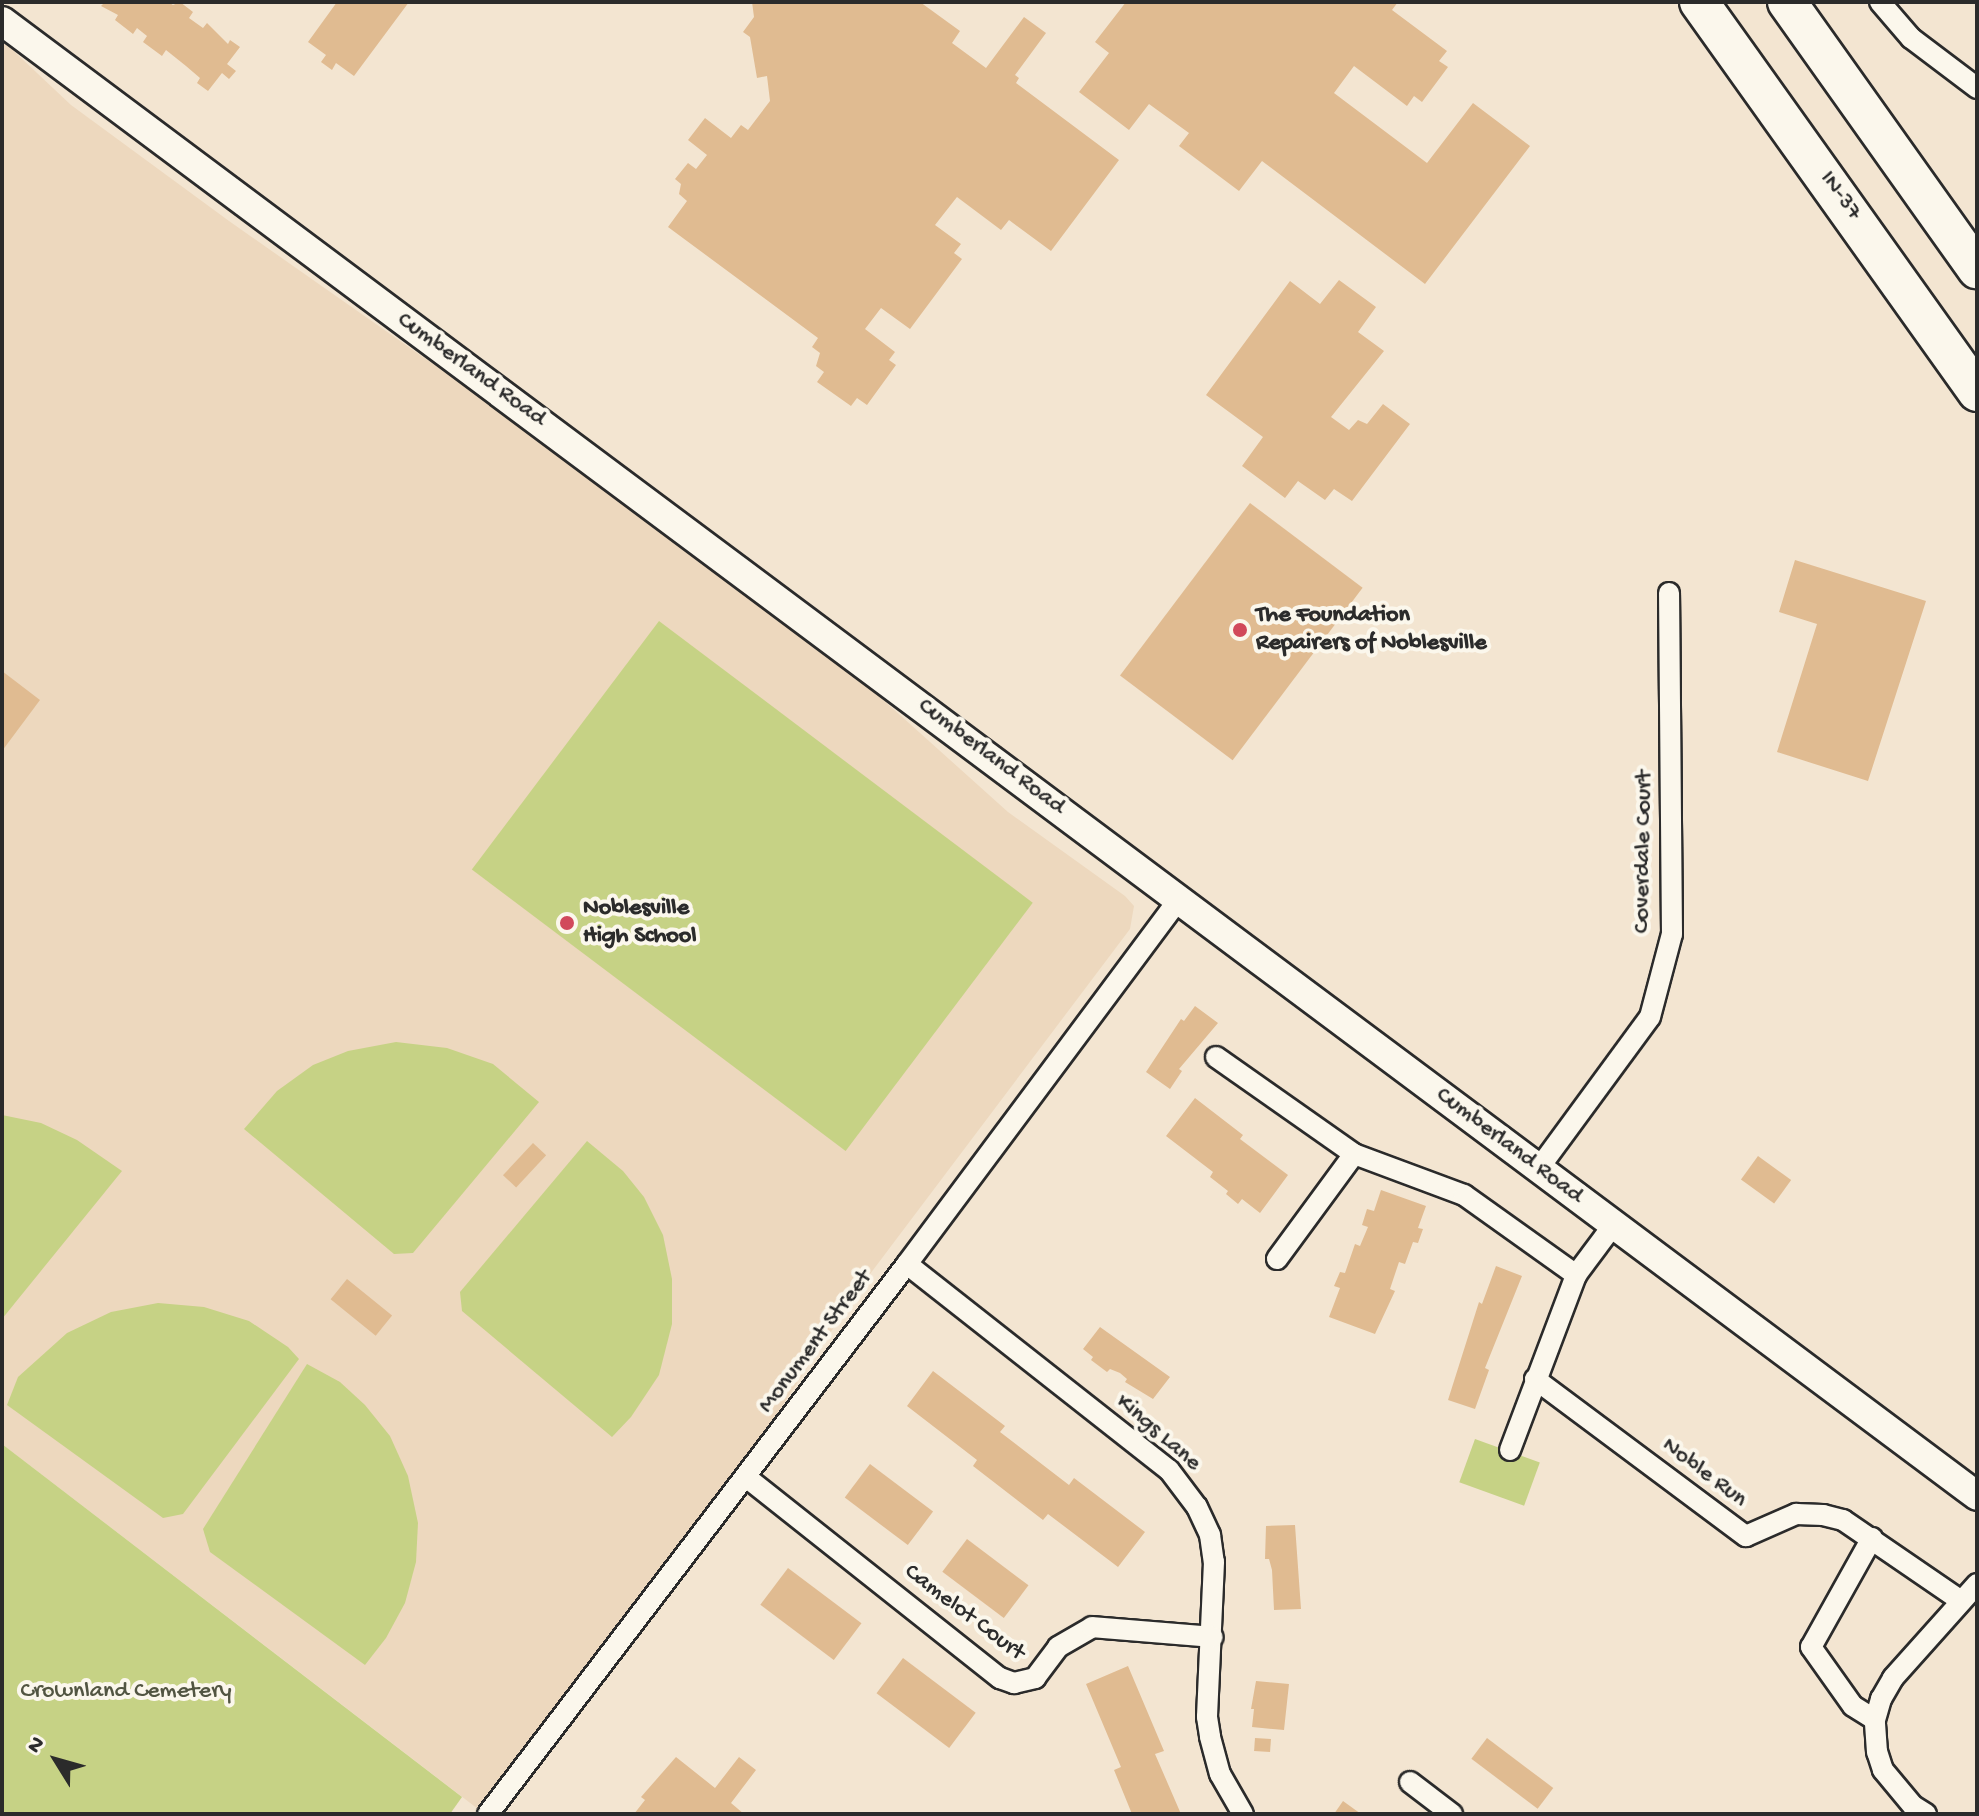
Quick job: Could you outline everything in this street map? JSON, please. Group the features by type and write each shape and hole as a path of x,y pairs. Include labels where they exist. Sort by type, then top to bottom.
{"highway":[{"name":"IN-37","path":"1699,2 1977,392"},
{"path":"1787,2 1977,269"}],"street":[{"path":"1880,2 1911,38 1977,88"},
{"name":"Cumberland Road","path":"2,21 1977,1496"},
{"name":"Coverdale Court","path":"1539,1168 1650,1017 1672,934 1669,593"},
{"name":"Monument Street","path":"488,1814 907,1264 1180,898"},
{"path":"1216,1057 1354,1154 1464,1195 1576,1275"},
{"path":"1277,1259 1354,1154"},
{"path":"1510,1450 1576,1275 1614,1224"},
{"name":"Kings Lane","path":"907,1264 1169,1470 1184,1488 1210,1535 1214,1577 1207,1717 1210,1737 1220,1774 1243,1814"},
{"name":"Noble Run","path":"1535,1379 1746,1536 1778,1521 1810,1513 1843,1520 1872,1538"},
{"name":"Camelot Court","path":"746,1477 1000,1678 1014,1683 1035,1678 1058,1647 1092,1627 1213,1637"},
{"path":"1875,1720 1853,1706 1811,1647 1872,1538 1960,1600"},
{"path":"1926,1814 1895,1788 1883,1770 1877,1752 1875,1720 1881,1699 1893,1678 1977,1584"},
{"path":"1410,1782 1452,1814"}],"shaded area":[{"name":"Noblesville High School","path":"2,40 71,105 229,221 527,430 851,671 1008,812 1125,896 1134,906 1130,929 861,1286 773,1420 478,1809 2,1444"}],"green space":[{"path":"659,621 1033,903 846,1151 472,869"},
{"path":"396,1042 447,1048 493,1064 539,1102 413,1253 394,1254 244,1129 277,1091 313,1065 348,1051"},
{"path":"2,1115 41,1123 77,1140 122,1171 2,1319"},
{"path":"587,1141 623,1171 644,1197 663,1235 672,1279 672,1324 659,1375 631,1417 612,1437 462,1311 460,1292"},
{"path":"158,1303 204,1307 249,1321 288,1347 299,1359 183,1514 163,1518 7,1405 18,1377 67,1333 111,1312"},
{"path":"307,1364 340,1382 365,1405 390,1436 408,1476 418,1523 416,1562 405,1603 386,1638 365,1665 210,1552 203,1529"},
{"path":"1475,1439 1540,1463 1524,1506 1459,1482"},
{"name":"Crownland Cemetery","path":"2,1444 462,1797 450,1814 2,1814"}],"building":[{"path":"105,2 168,2 173,5 180,2 193,12 189,18 203,28 207,23 228,44 230,40 240,47 227,64 236,71 229,79 222,73 208,91 197,83 200,78 166,50 162,56 143,42 147,36 137,28 133,34 115,20 118,15 101,6"},
{"path":"337,2 409,2 354,76 336,63 332,70 321,62 326,55 308,42"},
{"path":"752,2 920,2 960,31 952,43 986,68 1024,17 1046,33 1015,75 1019,78 1016,83 1119,160 1051,251 1009,220 1001,230 957,197 935,225 961,244 954,253 962,259 910,329 881,308 865,329 895,352 889,360 896,365 867,405 857,398 851,406 817,382 824,372 816,366 820,353 812,347 818,338 668,227 687,201 679,194 681,184 675,179 688,163 696,169 707,155 688,140 705,118 731,138 741,125 748,130 770,101 767,76 757,78 750,37 743,32 754,17"},
{"path":"1126,2 1398,2 1392,10 1447,51 1439,61 1448,67 1422,102 1414,96 1407,106 1354,66 1334,93 1427,163 1473,103 1530,146 1425,284 1262,161 1239,191 1179,146 1189,133 1149,104 1129,130 1079,92 1109,53 1095,42"},
{"path":"1339,280 1376,307 1358,332 1384,351 1331,417 1349,430 1358,420 1367,424 1383,404 1410,424 1352,501 1334,489 1325,500 1298,481 1285,498 1242,466 1263,437 1206,395 1290,281 1320,304"},
{"name":"The Foundation Repairers of Noblesville","path":"1250,503 1363,588 1233,760 1120,676"},
{"path":"1795,560 1926,601 1868,781 1777,752 1817,624 1779,612"},
{"path":"2,671 40,700 2,751"},
{"path":"1195,1006 1218,1023 1179,1069 1182,1071 1170,1089 1146,1072 1181,1019 1184,1021"},
{"path":"1195,1098 1243,1135 1240,1139 1288,1175 1260,1213 1242,1199 1238,1204 1226,1194 1228,1191 1210,1177 1213,1172 1166,1136"},
{"path":"533,1143 546,1155 516,1187 503,1175"},
{"path":"1758,1156 1791,1180 1774,1204 1741,1179"},
{"path":"1381,1190 1426,1206 1418,1228 1423,1229 1418,1243 1413,1242 1405,1264 1399,1262 1390,1289 1395,1291 1375,1334 1329,1317 1340,1288 1334,1286 1340,1272 1345,1273 1355,1244 1360,1246 1368,1227 1362,1225 1367,1209 1374,1211"},
{"path":"1496,1266 1522,1276 1485,1368 1489,1370 1475,1409 1448,1400 1479,1302 1482,1304"},
{"path":"347,1279 392,1316 376,1336 331,1299"},
{"path":"1100,1327 1170,1377 1153,1399 1125,1382 1127,1379 1120,1373 1110,1369 1107,1372 1091,1360 1093,1357 1083,1349"},
{"path":"933,1371 1005,1426 1000,1432 1069,1485 1074,1478 1145,1532 1118,1567 1048,1514 1043,1520 973,1466 977,1460 907,1406"},
{"path":"870,1464 933,1512 908,1545 845,1498"},
{"path":"1295,1525 1301,1609 1274,1610 1272,1570 1269,1559 1265,1559 1266,1526"},
{"path":"967,1539 1028,1585 1004,1618 942,1572"},
{"path":"788,1568 861,1623 834,1660 760,1605"},
{"path":"903,1658 976,1713 949,1748 877,1693"},
{"path":"1128,1666 1164,1751 1155,1754 1181,1814 1132,1814 1114,1770 1121,1767 1086,1684"},
{"path":"1256,1681 1289,1684 1284,1730 1252,1727 1254,1709 1251,1709"},
{"path":"1255,1738 1271,1739 1270,1752 1254,1751"},
{"path":"1487,1738 1553,1788 1538,1809 1471,1759"},
{"path":"676,1757 715,1788 739,1757 756,1770 731,1803 744,1814 634,1814 645,1800 641,1797"},
{"path":"1343,1801 1361,1814 1334,1814"}],"place":[{"name":"The Foundation Repairers of Noblesville","path":"1240,630"},
{"name":"Noblesville High School","path":"567,923"}]}
